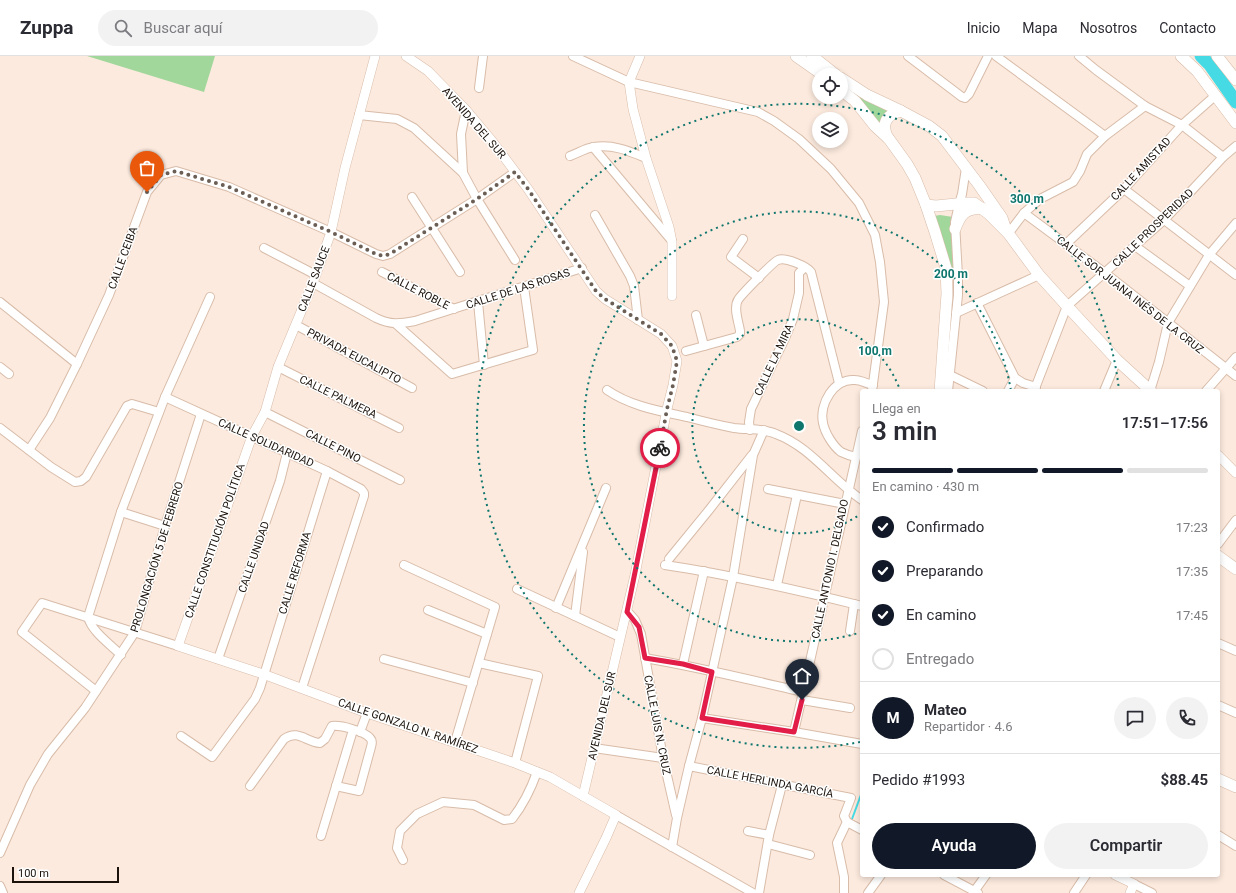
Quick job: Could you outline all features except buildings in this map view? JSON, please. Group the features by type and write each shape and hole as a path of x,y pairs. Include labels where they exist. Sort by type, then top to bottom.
{"main road":[{"path":"796,56 813,68"},
{"path":"812,56 827,68"},
{"path":"1181,56 1194,67 1236,123"},
{"path":"1221,57 1236,80"},
{"path":"848,83 867,95 929,126 942,136 1002,218 1008,233"},
{"path":"848,96 855,101 875,126 889,139"},
{"path":"901,111 895,112 890,116 884,126 884,132 915,178 926,205 946,268 947,294 940,389"},
{"path":"926,205 936,206 974,203 982,208 1008,233 1039,275 1067,306 1117,360 1149,389"},
{"path":"955,229 960,217 965,212 971,209 982,208"},
{"path":"1220,557 1236,569"},
{"path":"1220,780 1236,787"}],"street":[{"name":"CALLE SAUCE","path":"252,436 265,412 278,367 315,279 331,232 344,168 375,56"},
{"name":"AVENIDA DEL SUR","path":"406,56 428,71 466,110 492,141 528,189 596,291 605,299 661,334 672,346 677,361 627,612 583,796"},
{"path":"479,88 483,56"},
{"path":"573,56 629,82 758,112 800,139 831,169 858,203 875,235 880,262 884,302 872,388 854,380 839,383 833,388 823,408 823,423 829,438 841,452 856,457"},
{"path":"640,56 629,82 646,158 669,227 672,242 672,296"},
{"path":"908,56 962,97 966,98 988,56"},
{"path":"996,56 1105,136"},
{"path":"1079,56 1145,106 1182,125 1223,156"},
{"name":"CALLE AMISTAD","path":"1066,244 1124,189 1182,125 1216,95"},
{"path":"1008,233 1024,213 1040,199 1073,182 1080,171 1087,154 1105,136 1145,106"},
{"path":"463,173 461,134 466,110"},
{"path":"359,115 397,119 408,124 463,173 477,199 515,260"},
{"name":"CALLE PROSPERIDAD","path":"1067,306 1105,274 1164,220 1223,156 1236,146"},
{"path":"570,156 593,147 621,148 646,158"},
{"path":"593,147 672,242"},
{"path":"948,389 956,314 958,276 955,229 966,168"},
{"name":"CALLE CEIBA","path":"29,450 50,418 77,364 109,295 147,192 161,175 176,171 229,187 331,232"},
{"path":"432,228 515,172"},
{"path":"1124,189 1236,275"},
{"path":"412,197 460,272"},
{"name":"CALLE SOR JUANA INÉS DE LA CRUZ","path":"1024,213 1236,376"},
{"path":"595,216 630,276 634,286 638,320"},
{"path":"1152,389 1168,323 1209,255 1236,222"},
{"name":"CALLE ROBLE","path":"331,232 383,256 390,254 432,228"},
{"path":"743,239 731,257 759,278"},
{"path":"1136,246 1190,286"},
{"path":"264,248 376,318 385,322 396,324 452,374 533,350 524,287"},
{"path":"686,351 737,338 740,331 736,310 737,301 777,260 785,259 804,268 808,268 812,272 839,383"},
{"name":"CALLE DE LAS ROSAS","path":"396,324 415,321 582,268"},
{"name":"CALLE LA MIRA","path":"750,430 749,422 751,409 786,338 793,319 799,293 799,273 804,268"},
{"name":"CALLE ROBLE","path":"382,272 454,309"},
{"path":"956,314 1039,275"},
{"path":"121,655 93,628 88,617 121,512 159,412 210,298"},
{"path":"0,302 77,364"},
{"path":"478,302 484,365"},
{"path":"977,303 1014,378 1035,389 1067,306"},
{"path":"696,315 704,346"},
{"name":"PRIVADA EUCALIPTO","path":"296,325 412,388"},
{"path":"1208,389 1236,357"},
{"path":"1105,389 1117,360"},
{"path":"0,367 9,374"},
{"name":"CALLE PALMERA","path":"278,367 399,428"},
{"path":"950,375 979,389"},
{"path":"1009,389 1014,378"},
{"path":"607,390 625,401 666,413 750,430 764,430 777,434 809,453 848,490 860,499"},
{"name":"CALLE SOLIDARIDAD","path":"165,397 327,471 361,489 364,493 302,688"},
{"path":"0,428 69,480 75,482 81,481 86,477 127,406 132,404 159,412"},
{"name":"CALLE PINO","path":"265,412 400,480"},
{"name":"PROLONGACIÓN 5 DE FEBRERO","path":"0,853 33,780 48,754 85,708 136,632 165,526 201,414"},
{"path":"672,847 677,818 702,718 733,577 753,455 764,430"},
{"name":"CALLE CONSTITUCIÓN POLÍTICA","path":"178,646 252,436"},
{"name":"CALLE ANTONIO I. DELGADO","path":"794,732 860,440"},
{"name":"CALLE UNIDAD","path":"218,659 280,481 287,453"},
{"path":"753,455 667,562 704,571 777,585 858,605 850,631"},
{"path":"1220,456 1236,473"},
{"name":"CALLE REFORMA","path":"180,736 212,758 260,688 263,674 327,471"},
{"path":"556,608 606,488"},
{"path":"768,489 845,504"},
{"path":"777,585 797,495"},
{"path":"121,512 165,526"},
{"path":"1220,541 1236,520"},
{"path":"575,616 584,543"},
{"path":"404,565 495,606 455,742"},
{"path":"683,664 704,571"},
{"path":"518,589 620,637"},
{"name":"CALLE GONZALO N. RAMÍREZ","path":"96,691 22,632 42,603 263,674 367,713 455,742 550,777 753,893"},
{"path":"428,610 487,634"},
{"name":"CALLE LUIS N. CRUZ","path":"627,612 639,627 663,758 677,818"},
{"path":"1220,644 1236,651"},
{"path":"645,658 683,664 850,708"},
{"path":"384,659 472,683"},
{"path":"479,663 538,676 515,763"},
{"path":"1220,706 1236,713"},
{"path":"321,836 336,786 357,731 367,713"},
{"path":"702,718 860,744"},
{"path":"250,786 284,739 290,735 297,735 320,743 325,739 332,726 339,725 369,737 372,742 359,791 336,786"},
{"path":"594,748 663,758"},
{"name":"CALLE HERLINDA GARCÍA","path":"689,766 851,798 844,816 847,822"},
{"path":"402,860 397,848 400,831 417,814 443,802 474,805 504,820 512,819 531,788 537,772"},
{"path":"759,893 768,844 782,785"},
{"path":"579,893 616,815"},
{"path":"844,893 844,877 837,843 847,822 860,829"},
{"path":"748,831 770,835"},
{"path":"1220,836 1236,846"},
{"path":"768,844 810,854"},
{"path":"868,893 880,877"},
{"path":"948,877 976,892 985,877"},
{"path":"1074,893 1085,877"},
{"path":"1119,877 1152,893"},
{"path":"1130,893 1134,884"},
{"path":"0,886 3,893"}],"green space":[{"path":"87,56 215,56 204,92"},
{"path":"848,87 892,111 881,126 848,92"},
{"path":"940,215 953,217 956,269 952,318 954,277 934,216"}],"waterway":[{"path":"1201,56 1210,65 1236,102"},
{"path":"852,819 860,797"}],"way so far":[{"path":"147,192 161,175 176,171 229,187 383,256 390,254 477,199 515,172 582,268 596,291 605,299 661,334 672,346 677,361 660,448"}],"route":[{"path":"660,448 627,612 635,620 639,627 645,658 683,664 712,672 702,718 794,732 802,700"}]}
